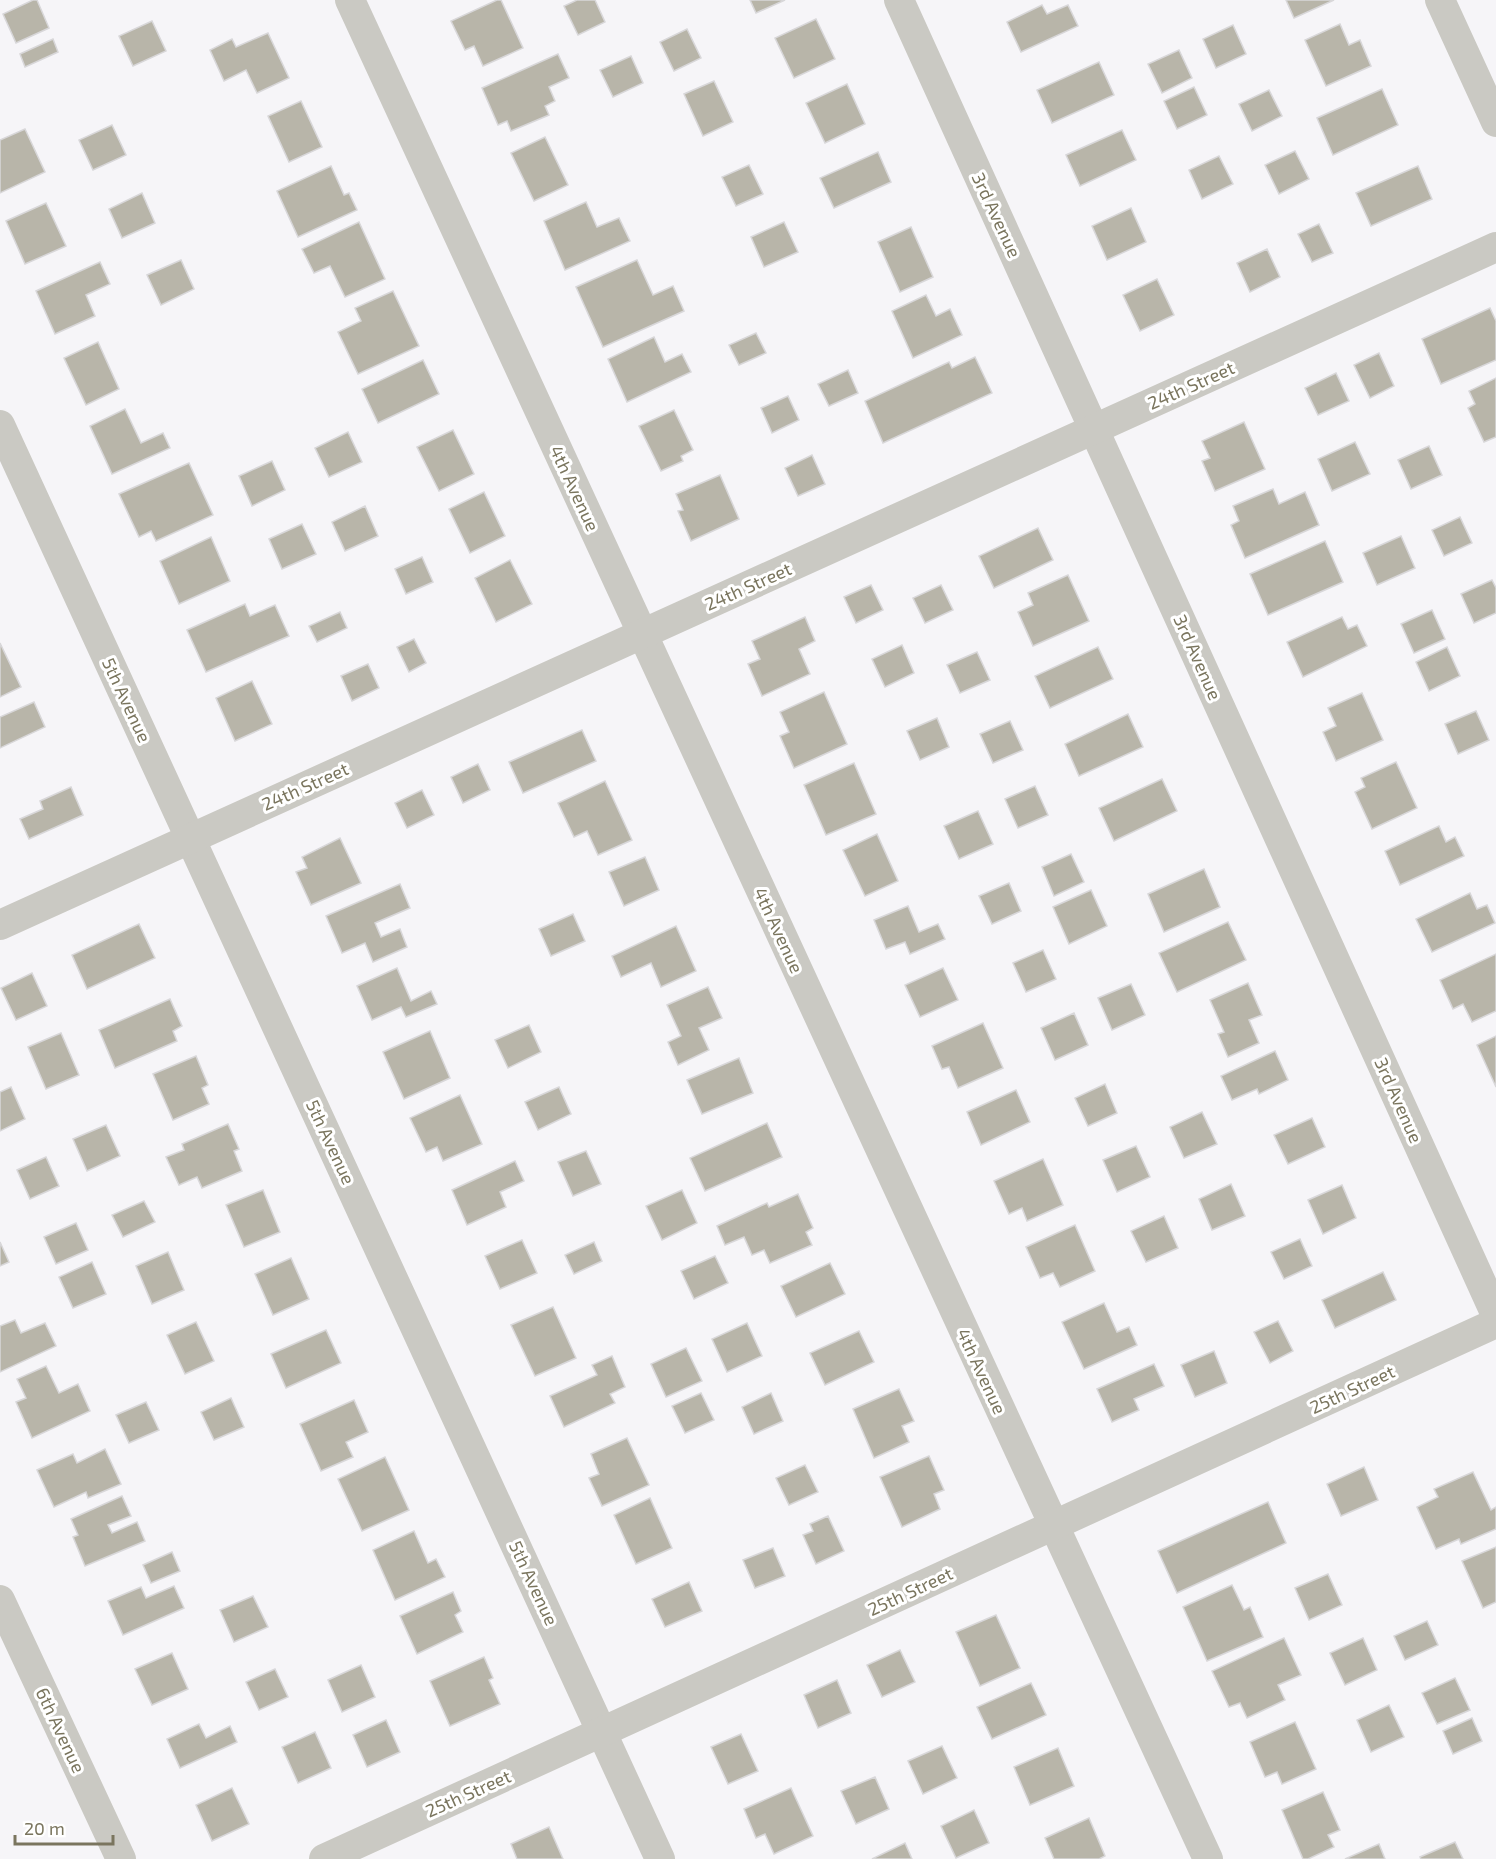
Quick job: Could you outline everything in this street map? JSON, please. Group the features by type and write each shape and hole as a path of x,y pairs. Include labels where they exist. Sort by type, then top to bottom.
{"street":[{"name":"4th Avenue","path":"350,0 1208,1859"},
{"name":"3rd Avenue","path":"899,0 1496,1315"},
{"path":"1440,0 1496,122"},
{"name":"24th Street","path":"0,925 1496,247"},
{"name":"5th Avenue","path":"0,425 660,1859"},
{"name":"25th Street","path":"324,1859 1496,1323"},
{"name":"6th Avenue","path":"0,1600 121,1859"}],"building":[{"path":"37,0 49,28 16,43 3,14"},
{"path":"501,0 523,48 483,66 474,46 465,50 451,21"},
{"path":"577,0 595,0 605,22 578,35 564,6"},
{"path":"750,0 785,0 756,13"},
{"path":"1286,0 1334,0 1294,18"},
{"path":"1042,5 1047,14 1068,5 1078,26 1021,52 1007,22"},
{"path":"816,19 835,59 794,78 775,38"},
{"path":"152,21 166,51 133,66 119,36"},
{"path":"1340,24 1349,45 1360,40 1371,66 1326,86 1305,40"},
{"path":"1233,25 1246,54 1216,68 1203,39"},
{"path":"687,29 701,58 674,71 660,42"},
{"path":"268,33 289,78 257,93 246,70 224,81 210,50 232,39 236,47"},
{"path":"53,39 58,52 25,67 20,54"},
{"path":"1179,50 1192,78 1162,93 1148,64"},
{"path":"558,54 569,78 549,87 555,101 545,106 549,115 511,131 507,121 498,125 482,88"},
{"path":"631,56 643,83 613,97 600,70"},
{"path":"1099,62 1114,95 1052,123 1037,90"},
{"path":"714,81 733,122 703,136 684,94"},
{"path":"847,84 865,124 825,143 806,103"},
{"path":"1194,87 1207,115 1177,129 1164,101"},
{"path":"1382,89 1398,125 1333,155 1317,118"},
{"path":"1269,90 1282,116 1252,131 1239,104"},
{"path":"301,101 322,147 289,162 268,116"},
{"path":"112,125 126,155 93,170 79,140"},
{"path":"25,129 45,172 0,193 0,140"},
{"path":"1122,130 1136,160 1080,186 1066,155"},
{"path":"545,137 568,185 534,201 511,153"},
{"path":"1295,151 1309,179 1279,194 1265,165"},
{"path":"878,152 891,182 834,208 820,178"},
{"path":"1219,156 1233,184 1202,199 1189,170"},
{"path":"749,165 763,194 736,206 722,177"},
{"path":"331,166 344,195 349,193 357,210 298,237 277,191"},
{"path":"1418,166 1432,199 1371,226 1356,193"},
{"path":"142,193 155,223 122,238 109,209"},
{"path":"586,202 597,227 619,218 630,241 565,270 544,221"},
{"path":"46,203 66,246 25,264 6,221"},
{"path":"1131,208 1146,242 1107,260 1092,226"},
{"path":"359,222 385,279 345,297 330,266 314,273 302,249"},
{"path":"784,222 798,252 764,267 751,237"},
{"path":"1319,224 1333,253 1312,262 1298,234"},
{"path":"911,227 933,277 900,292 878,242"},
{"path":"1267,249 1280,277 1250,292 1237,263"},
{"path":"181,260 194,289 161,305 147,275"},
{"path":"637,260 653,295 673,286 684,311 603,347 576,287"},
{"path":"100,262 110,284 86,295 95,316 55,334 36,291"},
{"path":"1157,279 1174,315 1140,331 1123,295"},
{"path":"393,291 419,346 358,374 338,332 361,321 355,308"},
{"path":"926,295 936,316 950,309 962,335 913,358 892,311"},
{"path":"1490,308 1496,321 1496,360 1441,384 1422,339"},
{"path":"756,333 766,353 739,365 729,345"},
{"path":"654,337 665,362 682,354 691,372 627,402 608,359"},
{"path":"98,342 119,389 86,405 64,358"},
{"path":"1379,353 1394,386 1370,398 1354,365"},
{"path":"975,357 992,393 883,443 865,401 949,362 952,368"},
{"path":"423,360 439,394 378,423 362,389"},
{"path":"848,370 858,393 829,406 818,384"},
{"path":"1336,373 1349,401 1318,415 1305,388"},
{"path":"1496,378 1496,437 1484,442 1468,408 1475,404 1469,391"},
{"path":"788,396 799,420 772,433 761,408"},
{"path":"125,409 141,443 163,433 170,448 112,474 90,426"},
{"path":"674,410 693,450 681,456 683,461 661,471 639,426"},
{"path":"1244,422 1265,469 1215,491 1202,461 1210,458 1202,441"},
{"path":"453,430 474,474 439,491 417,447"},
{"path":"348,432 362,462 329,477 315,448"},
{"path":"1355,442 1370,474 1332,491 1318,459"},
{"path":"1429,446 1442,475 1411,489 1398,460"},
{"path":"812,455 825,484 798,496 785,468"},
{"path":"272,461 285,490 252,506 239,476"},
{"path":"189,463 213,515 156,541 151,531 139,537 119,494"},
{"path":"720,475 739,519 691,541 678,511 683,510 676,494"},
{"path":"1273,489 1279,504 1305,492 1319,525 1245,558 1231,525 1239,521 1233,506"},
{"path":"484,492 505,536 470,553 449,509"},
{"path":"365,506 378,536 345,551 332,522"},
{"path":"1460,517 1472,543 1444,556 1432,530"},
{"path":"302,524 316,554 282,569 269,539"},
{"path":"1038,528 1053,560 994,588 979,556"},
{"path":"1401,536 1415,568 1377,585 1363,553"},
{"path":"211,537 230,581 179,604 160,561"},
{"path":"1325,541 1343,582 1268,615 1250,574"},
{"path":"422,557 433,582 406,594 395,569"},
{"path":"510,560 532,604 496,622 475,578"},
{"path":"1068,575 1089,621 1033,646 1018,612 1033,605 1028,593"},
{"path":"1492,580 1496,588 1496,613 1474,623 1461,594"},
{"path":"871,585 883,610 856,623 844,597"},
{"path":"941,585 953,610 925,623 913,598"},
{"path":"245,604 250,616 275,605 289,636 206,672 187,630"},
{"path":"1432,610 1445,639 1414,653 1401,624"},
{"path":"340,612 347,628 317,642 309,626"},
{"path":"805,617 815,641 799,649 810,674 762,696 748,664 760,659 752,641"},
{"path":"1342,617 1348,629 1357,625 1367,646 1303,677 1287,642"},
{"path":"414,639 426,663 409,672 397,647"},
{"path":"0,643 21,687 0,697"},
{"path":"902,645 914,673 885,687 872,659"},
{"path":"1098,647 1113,679 1050,708 1035,676"},
{"path":"1447,647 1460,676 1429,691 1416,662"},
{"path":"977,652 990,680 960,693 947,665"},
{"path":"368,664 379,688 352,701 341,676"},
{"path":"252,681 272,724 235,741 216,698"},
{"path":"824,692 847,744 794,768 780,736 789,732 780,712"},
{"path":"1362,693 1383,740 1336,761 1323,732 1336,726 1328,708"},
{"path":"34,702 45,727 0,748 0,717"},
{"path":"1476,711 1489,740 1458,754 1445,724"},
{"path":"1128,714 1143,747 1079,776 1065,744"},
{"path":"937,718 949,747 920,760 907,731"},
{"path":"1010,721 1023,750 993,763 980,734"},
{"path":"582,730 596,761 523,793 509,762"},
{"path":"1396,762 1417,808 1372,829 1355,792 1365,787 1361,778"},
{"path":"854,763 876,814 826,835 804,785"},
{"path":"478,764 490,790 463,803 451,777"},
{"path":"1162,779 1177,811 1114,841 1099,808"},
{"path":"605,781 632,840 598,855 587,831 574,837 558,803"},
{"path":"1035,786 1048,815 1018,828 1005,799"},
{"path":"71,787 83,815 29,839 20,819 43,809 40,801"},
{"path":"422,790 434,815 407,828 395,803"},
{"path":"978,811 993,844 959,859 944,826"},
{"path":"1439,826 1446,842 1455,837 1464,856 1400,885 1385,851"},
{"path":"877,834 898,881 865,896 843,850"},
{"path":"340,838 361,883 311,905 296,872 307,868 302,857"},
{"path":"1071,854 1084,882 1054,896 1042,867"},
{"path":"645,857 659,890 624,906 609,872"},
{"path":"1204,869 1220,907 1164,932 1148,894"},
{"path":"1009,883 1021,911 992,924 979,896"},
{"path":"400,884 410,908 375,923 381,937 400,929 407,947 373,962 365,943 342,953 326,916"},
{"path":"1091,890 1107,926 1069,944 1053,907"},
{"path":"1470,893 1477,909 1487,905 1495,923 1432,952 1416,919"},
{"path":"908,906 919,932 938,924 945,939 910,954 905,942 886,949 874,920"},
{"path":"573,914 585,941 551,956 539,929"},
{"path":"1228,922 1246,960 1177,992 1159,953"},
{"path":"139,924 155,958 87,989 72,955"},
{"path":"676,926 696,971 661,987 651,963 621,977 612,956"},
{"path":"1043,950 1056,979 1026,992 1013,963"},
{"path":"1496,954 1496,1011 1472,1022 1463,1004 1453,1009 1440,980"},
{"path":"397,968 411,1001 431,991 437,1004 406,1017 401,1007 372,1020 357,986"},
{"path":"943,968 958,1000 920,1017 905,985"},
{"path":"32,973 47,1006 16,1020 1,988"},
{"path":"1248,983 1262,1015 1249,1020 1259,1043 1228,1057 1218,1034 1224,1032 1210,1000"},
{"path":"1131,984 1145,1015 1112,1030 1098,998"},
{"path":"708,987 722,1018 699,1028 709,1050 678,1065 668,1042 681,1036 667,1005"},
{"path":"170,999 182,1026 173,1031 177,1041 115,1068 99,1030"},
{"path":"1074,1013 1088,1045 1055,1060 1041,1028"},
{"path":"983,1023 1003,1068 958,1088 949,1067 942,1069 932,1046"},
{"path":"529,1025 541,1052 508,1068 495,1040"},
{"path":"430,1031 450,1078 404,1099 383,1052"},
{"path":"61,1033 79,1075 46,1089 28,1047"},
{"path":"1496,1036 1496,1087 1477,1045"},
{"path":"1275,1051 1288,1080 1259,1094 1257,1089 1232,1100 1221,1076"},
{"path":"196,1056 208,1085 202,1088 209,1104 173,1120 153,1074"},
{"path":"739,1058 753,1093 702,1114 687,1080"},
{"path":"1105,1084 1117,1113 1088,1126 1075,1098"},
{"path":"11,1087 25,1119 0,1131 0,1092"},
{"path":"559,1087 571,1114 538,1130 525,1102"},
{"path":"1016,1090 1030,1122 981,1145 967,1112"},
{"path":"460,1095 482,1144 443,1161 437,1147 426,1152 410,1118"},
{"path":"1202,1112 1217,1144 1184,1158 1170,1127"},
{"path":"1312,1118 1325,1147 1288,1164 1274,1135"},
{"path":"767,1123 782,1157 705,1191 690,1158"},
{"path":"228,1124 239,1149 234,1151 242,1171 202,1188 197,1177 179,1185 166,1157 184,1150 182,1144"},
{"path":"106,1125 120,1156 87,1171 73,1139"},
{"path":"1136,1146 1150,1177 1117,1192 1103,1160"},
{"path":"586,1151 601,1184 573,1196 558,1162"},
{"path":"46,1157 59,1186 30,1199 17,1170"},
{"path":"1043,1159 1063,1205 1027,1221 1022,1208 1009,1214 994,1181"},
{"path":"515,1161 524,1181 500,1192 506,1207 467,1225 452,1190"},
{"path":"1231,1184 1245,1216 1212,1230 1199,1199"},
{"path":"1342,1185 1356,1218 1323,1234 1308,1200"},
{"path":"263,1190 280,1232 244,1247 226,1205"},
{"path":"682,1190 697,1223 662,1240 646,1206"},
{"path":"798,1194 813,1228 806,1232 812,1245 770,1263 764,1250 752,1255 744,1237 725,1245 717,1226 767,1203 769,1207"},
{"path":"144,1201 155,1222 123,1237 112,1215"},
{"path":"1164,1216 1178,1248 1146,1262 1131,1231"},
{"path":"76,1223 88,1250 56,1264 44,1237"},
{"path":"1075,1225 1095,1271 1060,1287 1053,1273 1040,1278 1026,1247"},
{"path":"1300,1239 1312,1266 1284,1279 1271,1252"},
{"path":"522,1240 537,1273 500,1289 485,1256"},
{"path":"0,1242 9,1262 0,1266"},
{"path":"594,1242 602,1261 574,1274 565,1255"},
{"path":"168,1252 184,1290 152,1304 136,1266"},
{"path":"715,1256 728,1283 694,1299 681,1271"},
{"path":"291,1258 309,1299 273,1315 255,1274"},
{"path":"92,1262 106,1294 73,1308 59,1277"},
{"path":"830,1263 845,1294 796,1317 781,1286"},
{"path":"1383,1272 1396,1300 1335,1328 1322,1300"},
{"path":"1104,1303 1117,1332 1129,1327 1137,1345 1084,1369 1062,1322"},
{"path":"553,1307 576,1358 535,1376 511,1325"},
{"path":"15,1320 21,1333 45,1323 56,1346 0,1372 0,1326"},
{"path":"1278,1321 1293,1351 1270,1363 1254,1332"},
{"path":"196,1322 214,1361 185,1374 167,1335"},
{"path":"747,1323 762,1356 727,1372 712,1339"},
{"path":"326,1330 341,1363 286,1388 271,1354"},
{"path":"859,1331 874,1362 825,1385 810,1353"},
{"path":"686,1348 702,1381 666,1397 651,1364"},
{"path":"1214,1351 1227,1383 1195,1397 1181,1365"},
{"path":"612,1356 625,1387 610,1394 615,1403 564,1427 550,1396 597,1375 592,1365"},
{"path":"1154,1364 1164,1386 1134,1399 1139,1410 1112,1422 1097,1389"},
{"path":"46,1366 59,1393 78,1384 90,1411 32,1438 16,1402 26,1398 17,1379"},
{"path":"899,1389 914,1421 902,1426 909,1442 874,1458 853,1409"},
{"path":"701,1393 714,1420 685,1433 672,1406"},
{"path":"771,1393 783,1421 754,1434 742,1407"},
{"path":"231,1398 244,1427 214,1440 201,1412"},
{"path":"354,1400 368,1432 346,1442 353,1457 321,1471 300,1424"},
{"path":"146,1402 159,1430 129,1443 116,1415"},
{"path":"627,1438 649,1485 602,1506 589,1478 599,1474 591,1454"},
{"path":"105,1449 121,1484 88,1498 86,1492 54,1507 37,1470 73,1454 77,1463"},
{"path":"929,1456 944,1490 934,1494 940,1509 902,1527 880,1477"},
{"path":"385,1457 409,1510 362,1531 338,1479"},
{"path":"805,1465 818,1492 789,1505 776,1478"},
{"path":"1364,1467 1378,1500 1341,1516 1327,1484"},
{"path":"1473,1472 1491,1510 1496,1507 1496,1529 1461,1544 1459,1539 1436,1549 1417,1507 1438,1497 1434,1489"},
{"path":"122,1496 131,1516 108,1525 112,1533 137,1522 145,1541 85,1566 73,1537 78,1535 71,1519"},
{"path":"650,1498 672,1548 636,1564 614,1515"},
{"path":"1268,1502 1286,1543 1177,1593 1158,1551"},
{"path":"828,1516 844,1551 816,1564 803,1535 813,1531 810,1524"},
{"path":"414,1531 428,1563 436,1559 445,1577 395,1600 373,1550"},
{"path":"1496,1547 1496,1602 1483,1608 1462,1561"},
{"path":"773,1548 785,1576 755,1588 743,1560"},
{"path":"172,1552 180,1571 151,1583 143,1565"},
{"path":"1328,1574 1342,1605 1309,1620 1295,1588"},
{"path":"689,1582 702,1611 665,1627 652,1599"},
{"path":"1232,1585 1244,1610 1250,1607 1263,1637 1207,1661 1183,1607"},
{"path":"174,1586 184,1608 123,1635 108,1601 141,1587 146,1598"},
{"path":"453,1592 461,1611 455,1615 463,1632 417,1654 400,1616"},
{"path":"253,1596 268,1627 234,1642 220,1610"},
{"path":"996,1615 1020,1668 980,1686 956,1632"},
{"path":"1427,1621 1438,1645 1405,1660 1394,1636"},
{"path":"1284,1638 1301,1675 1278,1685 1285,1700 1247,1718 1240,1703 1229,1707 1212,1671"},
{"path":"1363,1638 1377,1670 1345,1685 1330,1653"},
{"path":"900,1650 915,1682 882,1697 867,1665"},
{"path":"172,1653 188,1689 152,1705 135,1669"},
{"path":"484,1657 493,1678 489,1680 500,1704 450,1726 430,1681"},
{"path":"361,1665 375,1697 342,1712 328,1680"},
{"path":"275,1669 288,1697 259,1710 246,1682"},
{"path":"1455,1678 1470,1710 1437,1724 1422,1693"},
{"path":"837,1680 851,1713 818,1728 804,1695"},
{"path":"1031,1683 1046,1715 992,1739 977,1707"},
{"path":"1389,1705 1404,1737 1371,1752 1357,1720"},
{"path":"1472,1718 1482,1741 1453,1754 1443,1731"},
{"path":"386,1720 400,1752 367,1767 353,1735"},
{"path":"1295,1722 1316,1769 1282,1784 1277,1772 1265,1777 1250,1742"},
{"path":"199,1724 206,1738 230,1726 237,1742 180,1768 167,1739"},
{"path":"315,1732 331,1768 298,1783 282,1747"},
{"path":"741,1734 758,1771 728,1784 711,1747"},
{"path":"942,1746 957,1778 923,1794 908,1761"},
{"path":"1058,1748 1074,1786 1030,1805 1014,1767"},
{"path":"875,1777 889,1809 856,1824 841,1791"},
{"path":"232,1788 249,1824 212,1841 196,1805"},
{"path":"791,1788 813,1836 774,1854 765,1834 756,1838 744,1809"},
{"path":"1323,1792 1340,1830 1328,1835 1334,1847 1308,1859 1303,1859 1282,1810"},
{"path":"974,1810 989,1843 956,1858 941,1826"},
{"path":"1089,1818 1105,1856 1099,1859 1054,1859 1045,1838"},
{"path":"549,1827 563,1859 517,1859 511,1844"},
{"path":"1455,1842 1463,1859 1421,1859 1420,1857"},
{"path":"905,1843 912,1859 872,1859"},
{"path":"1379,1844 1385,1859 1345,1859"}]}
